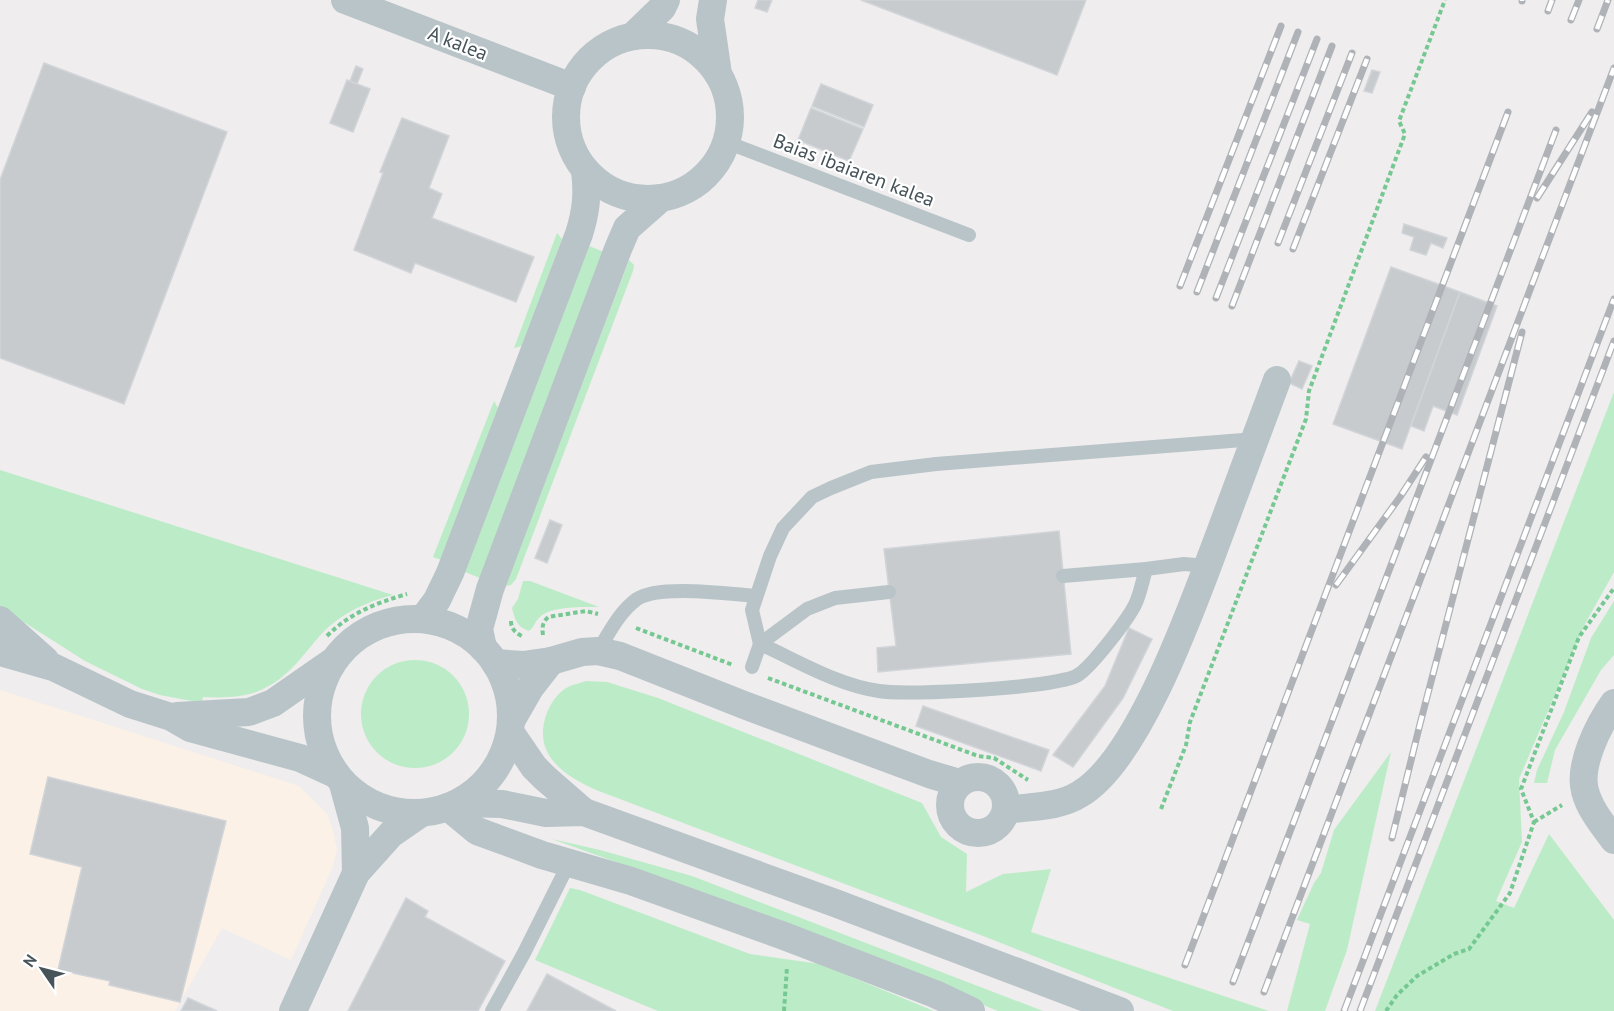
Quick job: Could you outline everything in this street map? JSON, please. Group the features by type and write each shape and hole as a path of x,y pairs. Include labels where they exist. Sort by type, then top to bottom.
{"street":[{"name":"A kalea","path":"345,0 572,87"},
{"path":"633,36 662,8 666,0"},
{"path":"713,0 710,19 718,74 727,95 730,117 726,142 715,164 700,180 682,192 661,198 633,198 607,189 585,171 573,152 567,131 566,108 572,87 586,63 607,45 633,36 658,35 682,42 703,56 718,74"},
{"path":"423,619 437,600 450,573 579,234 588,191 585,171"},
{"path":"661,198 627,228 490,589 479,629 507,691 510,726 534,767 584,812 835,903 1120,1011"},
{"path":"1012,806 991,780 975,777 967,778 954,794 951,813 955,822 970,832 988,831 996,826 1012,806 1056,804 1080,794 1100,779 1121,751 1151,700 1177,642 1208,566 1277,380"},
{"path":"171,717 249,712 273,703 334,661 351,642 372,628 397,620 423,619 445,624 466,634 489,655 523,665 551,661 582,652 598,651 621,657 929,774 954,794"},
{"path":"0,620 53,667"},
{"path":"0,652 53,667 129,704 171,717 190,728 300,758 339,779 365,801 392,812 420,814 454,805 502,804 546,813 584,812"},
{"path":"334,661 320,688 316,718 321,747 339,779 355,828 356,873"},
{"path":"454,805 486,781 500,761 510,726 530,688 551,661"},
{"path":"1614,703 1589,751 1583,776 1585,791 1594,814 1614,840"},
{"path":"454,805 477,831 569,863 631,881 784,936 935,994 971,1011"},
{"path":"293,1011 356,873 391,834 420,814"}],"lane":[{"name":"Baias ibaiaren kalea","path":"726,142 969,235"},
{"path":"752,667 760,644 752,610 770,556 783,528 812,497 871,472 936,464 1256,439"},
{"path":"1064,576 1184,564 1208,566"},
{"path":"760,644 837,679 879,691 920,693 1050,682 1077,675 1091,663 1137,602 1146,569"},
{"path":"598,651 620,616 638,598 667,590 756,596"},
{"path":"760,644 807,609 835,598 889,592"},
{"path":"492,1011 569,863"}],"path":[{"path":"1161,809 1186,745 1190,722 1306,419 1309,391 1405,134 1399,121 1444,0"},
{"path":"1386,1011 1397,995 1417,976 1454,954 1469,949 1510,893 1534,822 1521,789 1579,637 1614,588"},
{"path":"784,936 788,971 784,1011"}],"shaded area":[{"path":"0,690 299,786 327,814 337,849 333,866 291,960 222,928 175,1011 0,1011"}],"green space":[{"path":"557,233 562,239 522,346 514,348"},
{"path":"589,246 604,252 480,578 465,572"},
{"path":"629,260 634,265 633,271 516,579 511,585 505,586"},
{"path":"1614,392 1614,572 1585,624 1519,779 1522,842 1496,901 1514,908 1549,834 1614,920 1614,1011 1375,1011"},
{"path":"494,401 498,408 441,560 433,557"},
{"path":"0,470 393,595 362,606 333,623 286,673 272,684 256,692 234,697 203,697 202,703 160,695 142,689 85,661 0,607"},
{"path":"523,581 530,581 599,607 553,610 539,618 529,631 517,623 512,608 518,599"},
{"path":"1614,601 1614,655 1601,670 1555,750 1547,783 1534,783 1537,770 1564,712 1591,638"},
{"path":"415,660 436,664 453,676 465,693 469,714 465,735 453,752 436,764 415,768 394,764 377,752 365,735 361,714 365,693 377,676 394,664"},
{"path":"586,681 607,682 658,698 922,803 941,837 967,854 966,892 1003,874 1051,869 1031,932 1269,1011 1173,1011 983,936 589,787 574,779 555,763 546,749 543,732 546,714 555,698 568,687"},
{"path":"1391,752 1347,950 1325,1011 1287,1011 1310,924 1297,920 1321,873 1334,830"},
{"path":"552,839 692,876 1043,1011 998,1011 749,910"},
{"path":"570,888 750,954 820,964 934,1011 658,1011 535,960"}],"building":[{"path":"758,0 772,0 767,12 755,8"},
{"path":"861,0 1086,0 1057,75"},
{"path":"44,63 227,132 124,404 0,358 0,180"},
{"path":"356,66 363,69 357,84 350,81"},
{"path":"1372,70 1380,72 1372,93 1364,91"},
{"path":"347,80 370,89 353,132 330,123"},
{"path":"821,84 873,105 864,127 812,106"},
{"path":"811,108 863,129 849,161 798,140"},
{"path":"402,118 449,136 429,188 442,194 432,218 534,257 516,302 415,263 411,273 354,250 383,173 380,172"},
{"path":"1404,224 1447,238 1443,248 1431,243 1426,255 1410,250 1414,237 1402,233"},
{"path":"1391,267 1460,292 1402,449 1333,424"},
{"path":"1460,292 1497,306 1457,415 1433,406 1424,431 1411,426"},
{"path":"1299,361 1312,366 1302,389 1289,383"},
{"path":"550,520 562,525 547,563 535,558"},
{"path":"1059,531 1071,654 878,672 877,648 896,646 884,549"},
{"path":"1129,628 1152,639 1123,698 1073,767 1053,755 1105,686"},
{"path":"923,706 1049,750 1041,771 916,726"},
{"path":"48,777 226,821 180,1002 109,985 110,981 58,970 82,867 30,854"},
{"path":"406,898 428,911 425,917 505,961 478,1011 348,1011"},
{"path":"547,974 616,1011 527,1011"},
{"path":"188,998 217,1011 181,1011"}],"railway":[{"path":"1548,11 1552,0"},
{"path":"1571,20 1579,0"},
{"path":"1597,29 1608,0"},
{"path":"1180,286 1281,26"},
{"path":"1197,292 1298,32"},
{"path":"1216,298 1317,39"},
{"path":"1232,306 1332,46"},
{"path":"1278,243 1352,53"},
{"path":"1293,249 1367,59"},
{"path":"1264,992 1614,68"},
{"path":"1185,965 1508,112"},
{"path":"1537,198 1592,112"},
{"path":"1233,982 1556,130"},
{"path":"1344,1011 1614,299"},
{"path":"1392,838 1522,332"},
{"path":"1360,1011 1614,341"},
{"path":"1336,585 1426,457"}]}
